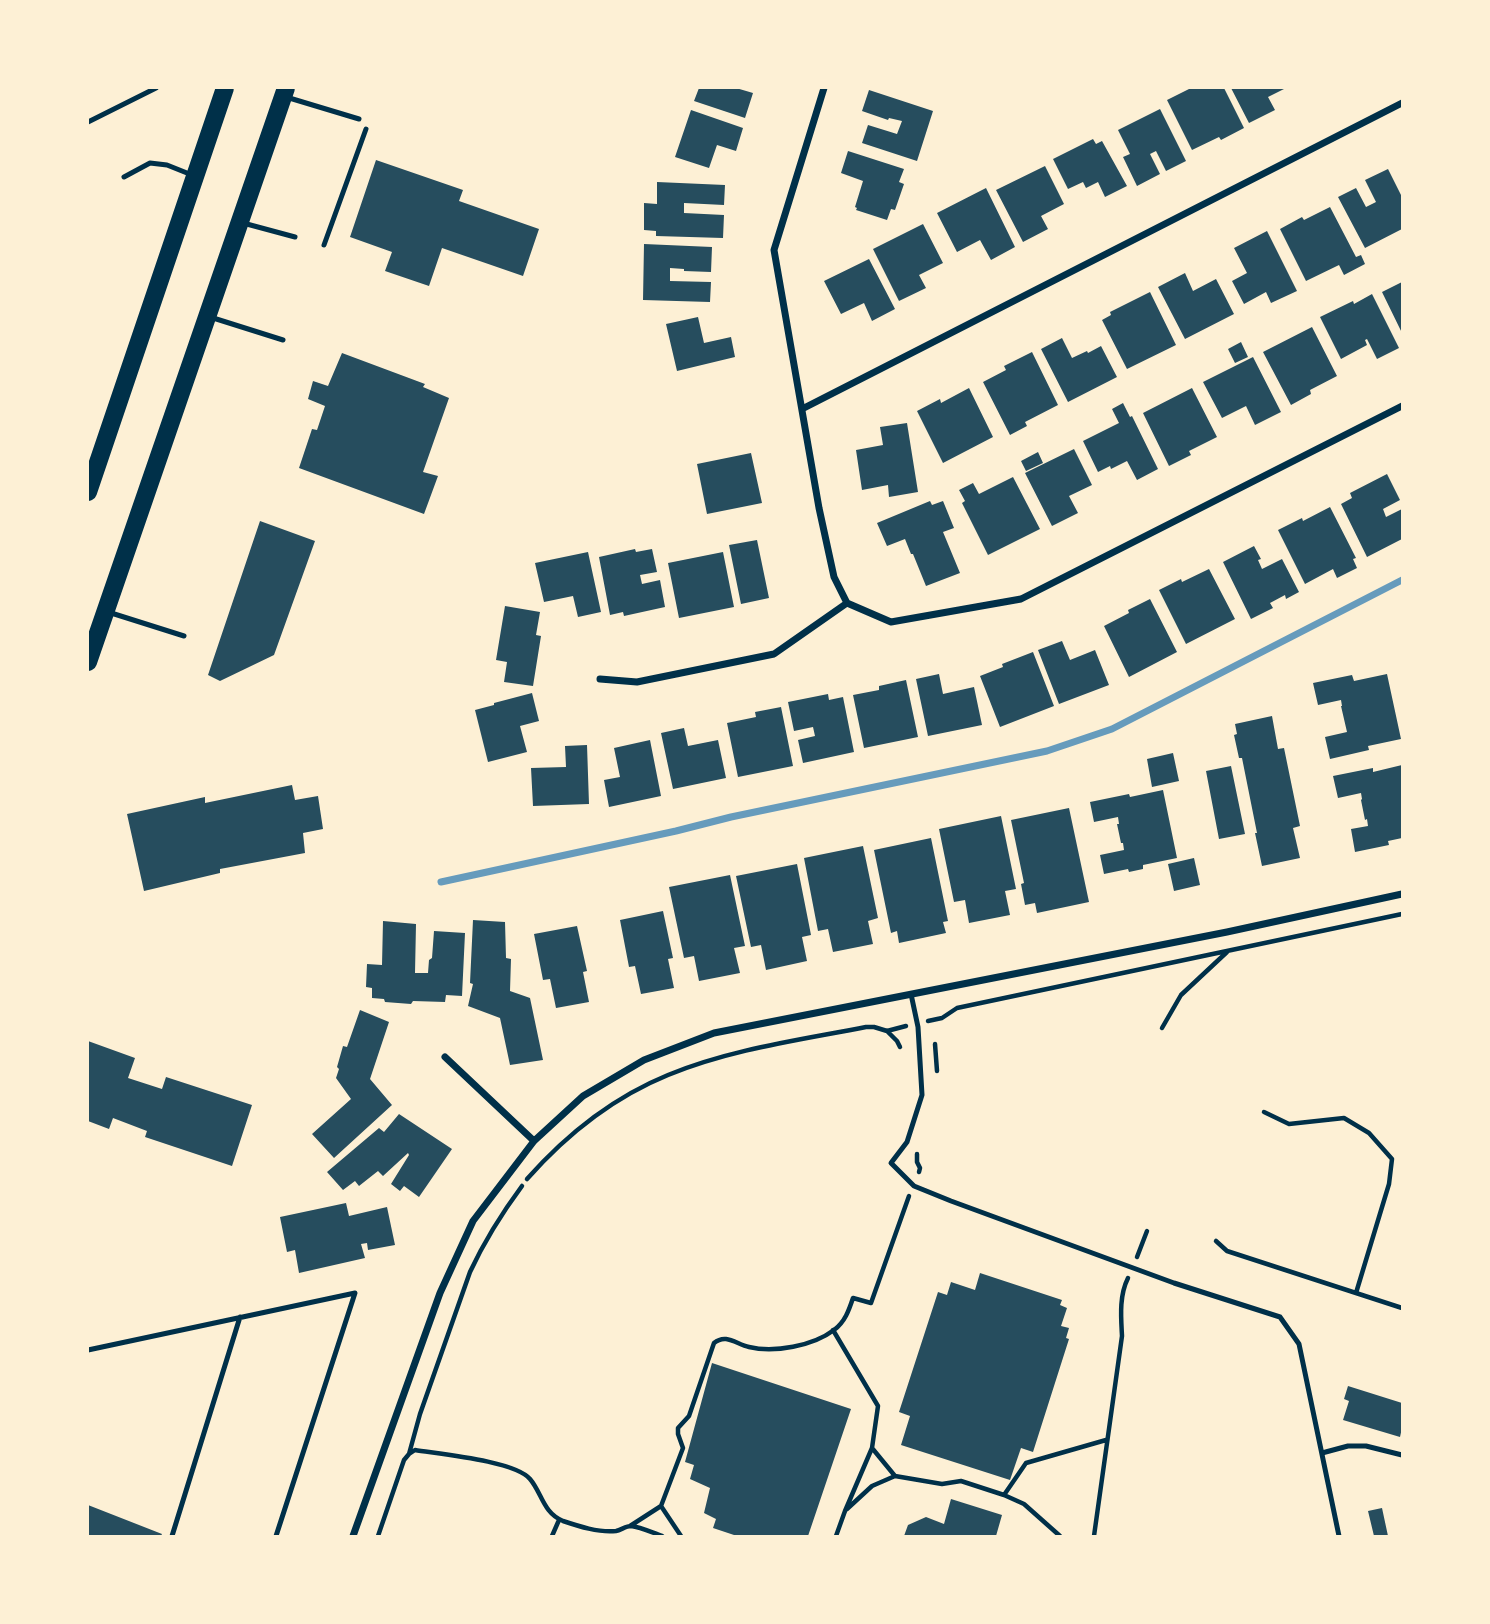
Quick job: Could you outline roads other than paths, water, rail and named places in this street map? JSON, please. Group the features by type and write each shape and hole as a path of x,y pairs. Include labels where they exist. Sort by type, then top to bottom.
{"main road":[{"path":"88,492 223,88"},
{"path":"88,662 285,92"}],"street":[{"path":"824,88 774,250 819,508 834,577 847,603 891,622 1021,599 1402,406"},
{"path":"802,410 1402,103"},
{"path":"600,679 637,682 774,654 847,603"},
{"path":"353,1536 440,1293 473,1221 534,1141 583,1096 644,1060 714,1033 1227,932 1402,894"},
{"path":"444,1057 534,1141"}],"lane":[{"path":"88,122 156,88"},
{"path":"285,92 359,119"},
{"path":"324,245 366,129"},
{"path":"124,177 150,163 167,165 195,176"},
{"path":"240,222 295,237"},
{"path":"207,316 283,340"},
{"path":"105,611 184,636"},
{"path":"911,994 918,1023 922,1095 907,1142 891,1163 914,1186 1186,1287 1280,1317 1299,1343 1339,1536"},
{"path":"88,1350 355,1293 276,1536"},
{"path":"173,1536 240,1317"},
{"path":"1321,1453 1348,1446 1366,1446 1402,1455"}],"waterway":[{"path":"441,882 731,817 1047,751 1112,729 1402,580"}]}
